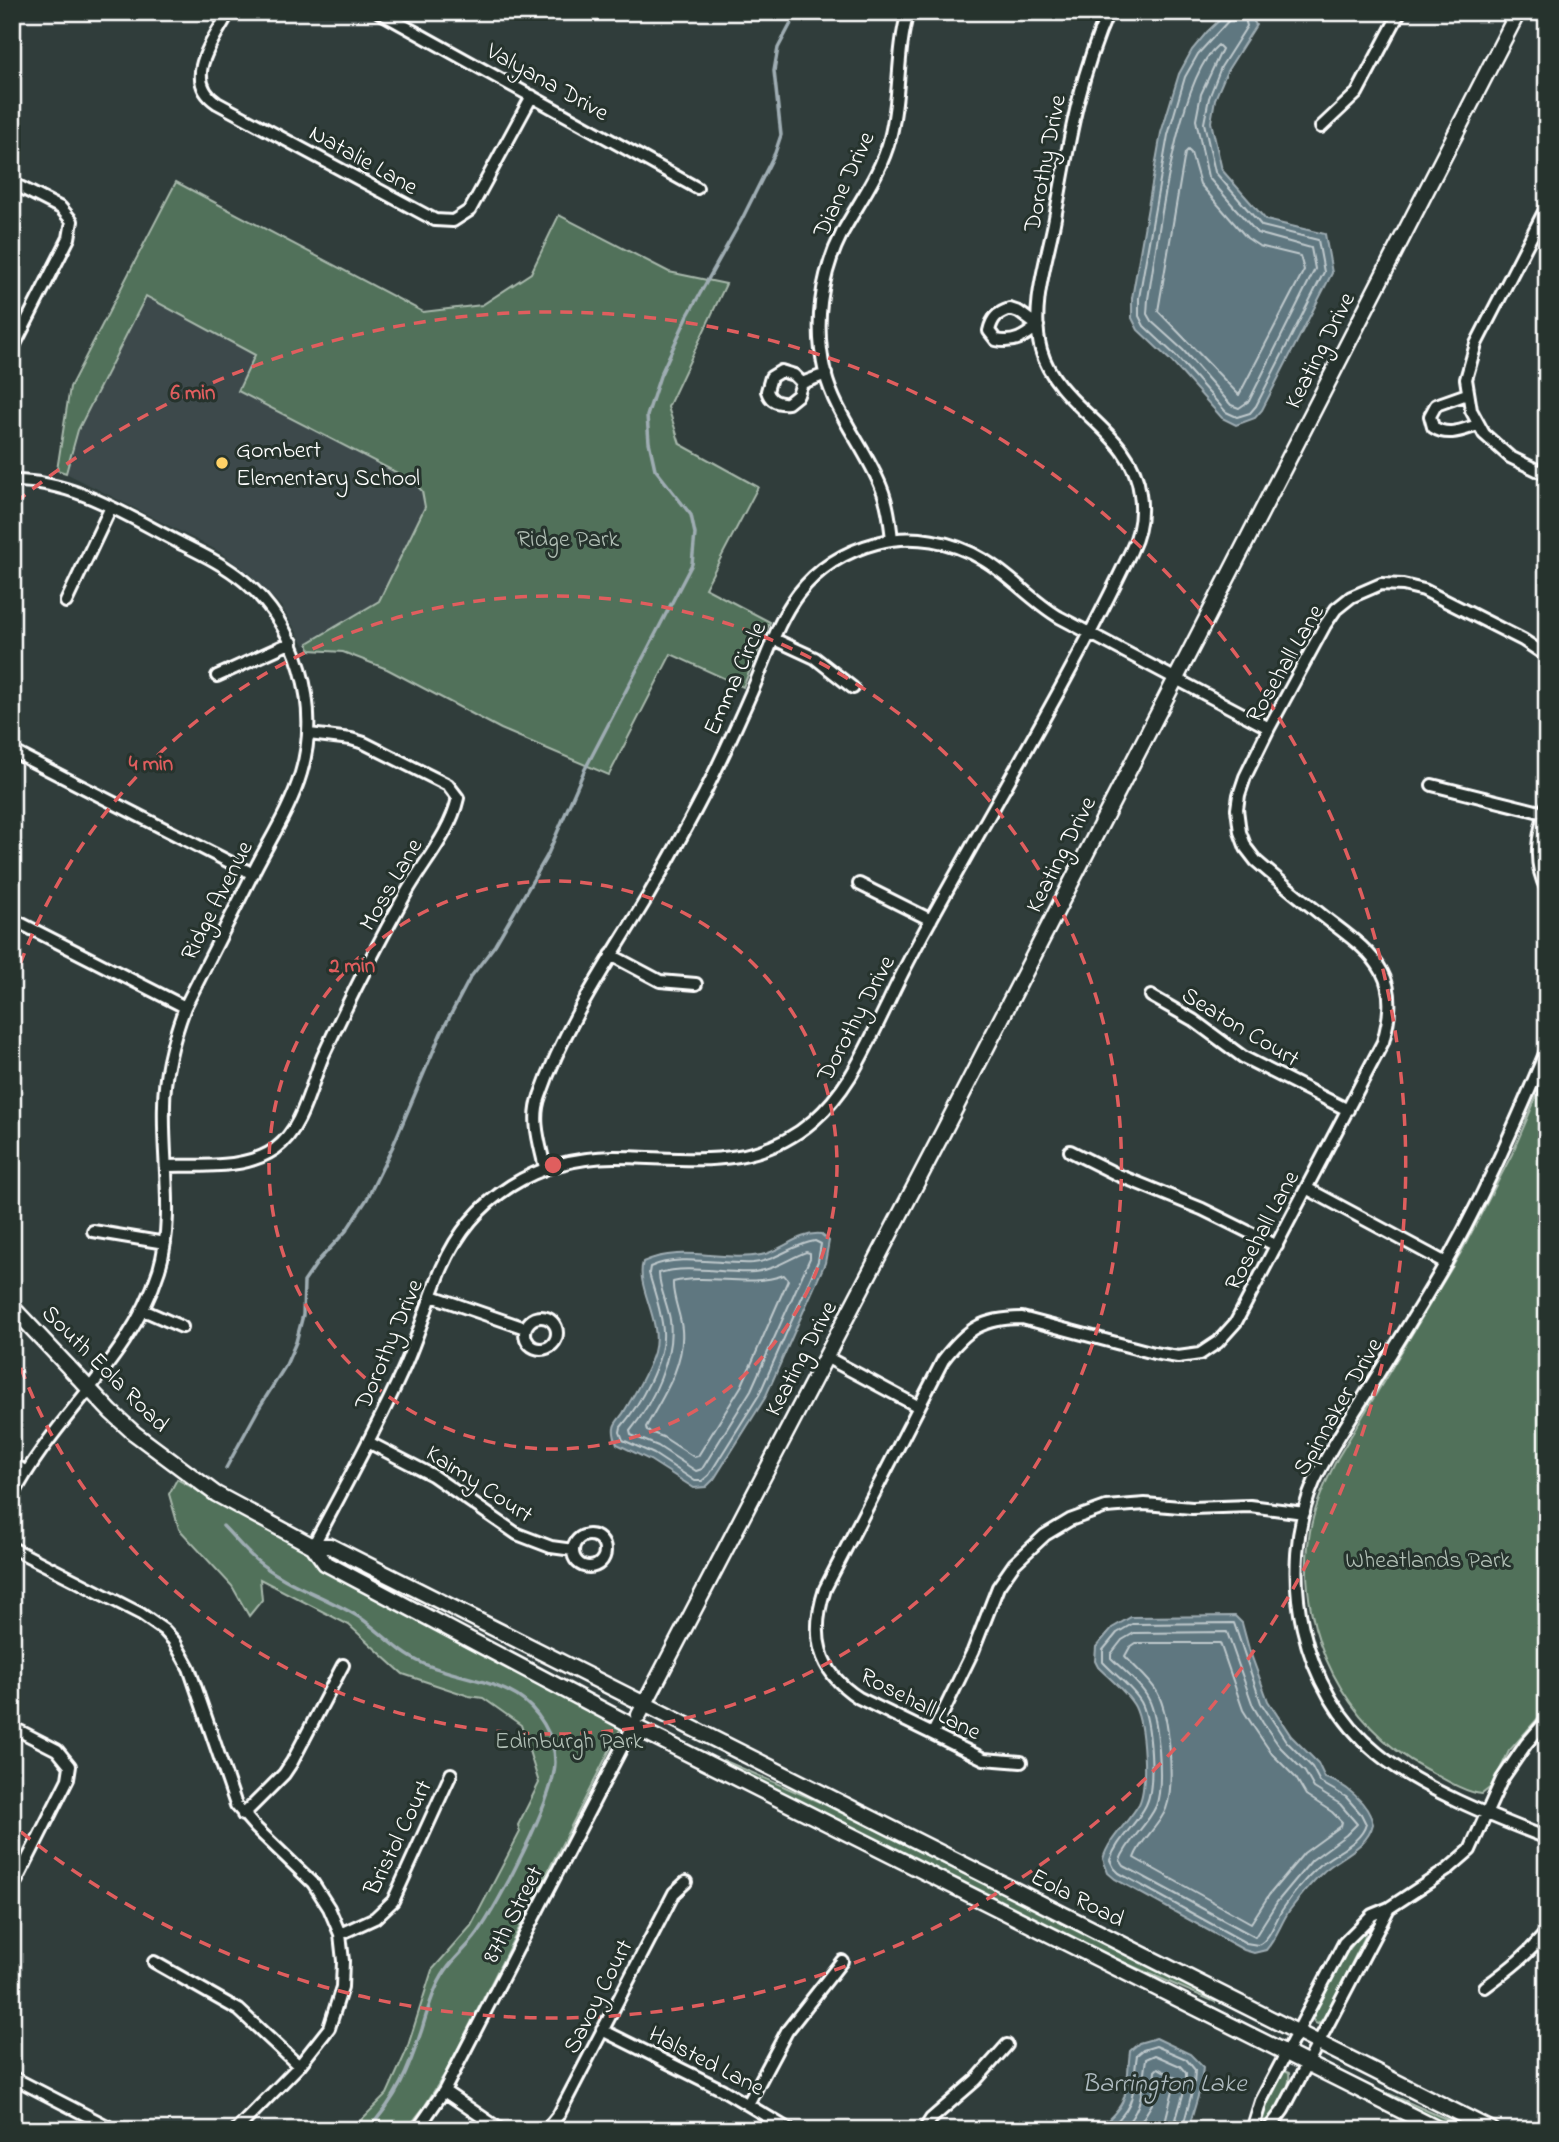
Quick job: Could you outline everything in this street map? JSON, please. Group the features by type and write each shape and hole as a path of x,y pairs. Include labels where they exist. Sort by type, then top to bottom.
{"street":[{"name":"Natalie Lane","path":"229,12 201,64 201,82 206,94 217,103 435,220 453,221 470,210 532,96"},
{"name":"Valyana Drive","path":"379,12 698,187"},
{"name":"Diane Drive","path":"892,539 887,503 881,486 825,374 820,324 824,284 842,233 876,175 887,149 894,122 902,35 908,12"},
{"name":"Dorothy Drive","path":"313,1546 404,1368 449,1255 478,1212 508,1187 545,1168 573,1160 715,1160 757,1152 795,1134 829,1106 847,1084 931,920 1089,633 1136,540 1141,516 1138,479 1124,451 1115,440 1078,406 1058,383 1041,350 1038,309 1078,94 1090,55 1108,12"},
{"path":"1321,127 1357,93 1399,12"},
{"name":"Keating Drive","path":"639,1715 1518,12"},
{"path":"12,183 61,208 72,221 69,239 12,349"},
{"path":"1547,206 1476,344 1466,379 1471,410 1478,425 1490,440 1510,457 1547,475"},
{"path":"802,383 825,374"},
{"path":"1467,394 1436,405 1430,416 1433,427 1440,432 1454,433 1478,425"},
{"name":"Ridge Avenue","path":"12,481 36,482 65,488 111,506 232,572 269,606 292,642 304,682 309,734 297,786 185,1007 173,1042 164,1106 165,1243 143,1311 114,1359 26,1472 12,1498"},
{"path":"66,602 111,506"},
{"name":"Emma Circle","path":"545,1168 535,1122 539,1097 570,1027 686,828 716,770 794,600 812,578 845,555 892,539 923,540 965,550 995,567 1050,612 1269,728"},
{"name":"Rosehall Lane","path":"1021,1762 984,1759 859,1698 844,1688 829,1670 820,1652 818,1611 825,1589 943,1360 971,1330 987,1321 1022,1318 1154,1353 1178,1357 1200,1354 1218,1342 1236,1322 1308,1189 1383,1042 1389,1018 1389,993 1383,973 1371,958 1256,861 1246,848 1240,832 1237,809 1245,777 1269,728 1325,625 1336,610 1351,597 1381,584 1403,585 1424,590 1523,640 1547,656"},
{"path":"774,639 815,658 853,688"},
{"path":"217,676 292,642"},
{"name":"Moss Lane","path":"166,1166 253,1160 275,1149 288,1137 331,1041 403,898 454,817 458,798 448,785 358,740 309,734"},
{"path":"12,751 253,874"},
{"path":"1432,785 1546,809 1537,844 1537,861 1547,890"},
{"path":"859,884 931,920"},
{"path":"12,919 185,1007"},
{"path":"611,955 660,981 696,984"},
{"name":"Seaton Court","path":"1151,996 1193,1020 1243,1057 1348,1110"},
{"name":"Spinnaker Drive","path":"1547,1049 1489,1181 1446,1263 1329,1452 1314,1483 1299,1539 1296,1585 1301,1624 1313,1663 1332,1699 1353,1728 1376,1752 1408,1774 1547,1838"},
{"path":"1070,1151 1277,1246"},
{"path":"1308,1189 1446,1263"},
{"path":"93,1231 165,1243"},
{"path":"432,1296 525,1328"},
{"name":"South Eola Road","path":"12,1307 134,1433 216,1494 313,1546 330,1546 639,1715"},
{"path":"143,1311 181,1327"},
{"path":"826,1357 919,1407"},
{"name":"Kaimy Court","path":"368,1442 432,1475 517,1534 551,1547 573,1550"},
{"path":"12,1464 26,1472"},
{"path":"933,1733 973,1651 998,1587 1014,1564 1045,1535 1070,1520 1106,1507 1145,1504 1192,1508 1250,1506 1304,1513"},
{"name":"South Eola Road","path":"313,1546 324,1563 639,1715"},
{"path":"12,1548 141,1614 164,1630 174,1641 194,1683 230,1793 243,1815 313,1883 329,1908 340,1934 343,1975 338,2003 321,2041 236,2130"},
{"path":"243,1815 284,1774 343,1665"},
{"name":"Eola Road","path":"639,1715 1297,2032 1492,2130"},
{"name":"Eola Road","path":"639,1715 1440,2130"},
{"name":"87th Street","path":"417,2130 444,2091 639,1715"},
{"path":"1252,2130 1261,2101 1343,1943 1372,1915 1389,1908 1460,1860 1470,1850 1502,1779 1513,1761 1547,1720"},
{"path":"12,1727 57,1750 70,1766 68,1779 17,1880 12,1884"},
{"name":"Bristol Court","path":"340,1934 375,1918 393,1901 451,1774"},
{"name":"Savoy Court","path":"546,2130 559,2114 674,1893 686,1882"},
{"path":"1268,2130 1283,2110 1389,1908"},
{"path":"1485,1987 1534,1948 1547,1931"},
{"path":"748,2104 787,2031 842,1961"},
{"path":"154,1962 239,2010 299,2066"},
{"name":"Halsted Lane","path":"602,2030 748,2104 790,2130"},
{"path":"924,2130 931,2119 976,2080 1007,2045"},
{"path":"12,2077 115,2130"},
{"path":"444,2091 501,2130"}],"shaded area":[{"name":"Gombert Elementary School","path":"145,295 256,355 253,361 297,421 413,481 422,491 425,507 379,600 305,646 281,606 250,574 220,552 66,473 78,430"}],"green space":[{"name":"Ridge Park","path":"176,182 423,312 482,305 531,273 559,215 669,272 726,284 668,407 680,444 758,487 705,588 770,622 743,687 671,654 609,775 501,729 387,669 343,652 310,650 308,643 379,601 425,507 422,491 413,481 238,391 255,355 146,296 78,430 66,473 57,470 70,387"},
{"name":"Wheatlands Park","path":"1547,1072 1547,1708 1509,1751 1492,1786 1482,1794 1452,1784 1396,1750 1371,1728 1350,1702 1333,1674 1311,1611 1307,1578 1308,1545 1318,1501 1337,1459 1463,1249 1512,1154"},
{"name":"Edinburgh Park","path":"177,1479 615,1717 623,1724 446,2072 406,2130 351,2130 387,2094 406,2052 432,1970 471,1926 520,1832 518,1825 539,1783 521,1725 483,1698 469,1696 403,1674 349,1625 260,1579 262,1600 249,1616 232,1586 179,1529 169,1494"},
{"path":"723,1760 824,1804 1216,2000 1215,2002 1109,1956 722,1762"},
{"path":"1363,1931 1366,1935 1324,2018 1318,2024 1315,2023 1312,2018 1340,1962"},
{"path":"1280,2073 1289,2073 1289,2080 1284,2095 1261,2130 1255,2130 1264,2102"},
{"path":"1385,2092 1471,2130 1456,2130"}],"water":[{"path":"1227,13 1249,13 1256,25 1227,71 1215,99 1211,122 1222,170 1266,220 1325,234 1332,273 1262,410 1255,418 1236,425 1222,418 1171,361 1138,330 1132,318 1132,298 1161,133 1179,74 1192,50"},
{"path":"821,1234 829,1241 825,1263 765,1398 714,1479 706,1487 694,1488 650,1460 617,1444 615,1426 645,1374 656,1340 643,1282 643,1262 672,1254 731,1257 761,1255 805,1236"},
{"path":"1235,1616 1242,1623 1268,1701 1291,1736 1318,1763 1325,1778 1340,1784 1355,1795 1367,1809 1373,1824 1365,1840 1329,1867 1305,1891 1289,1911 1266,1950 1254,1953 1115,1879 1108,1873 1103,1859 1110,1844 1139,1804 1144,1756 1141,1727 1135,1707 1098,1667 1095,1661 1096,1647 1112,1628 1131,1617"},
{"name":"Barrington Lake","path":"1156,2038 1190,2054 1203,2067 1201,2086 1188,2130 1096,2130 1116,2112 1125,2096 1130,2051 1139,2043"}],"waterway":[{"path":"226,1468 286,1365 296,1342 303,1315 304,1282 319,1260 346,1231 367,1199 441,1033 470,978 495,945 547,856 584,771 692,564 695,534 691,515 655,469 647,416 660,376 688,315 742,219 775,153 781,135 774,71 778,48 797,12"},
{"path":"223,1526 268,1569 362,1619 414,1659 517,1696 532,1708 544,1724 552,1743 555,1762 553,1778 524,1850 487,1919 442,1977 401,2083 367,2130"}],"place":[{"name":"Gombert Elementary School","path":"222,463"}]}
